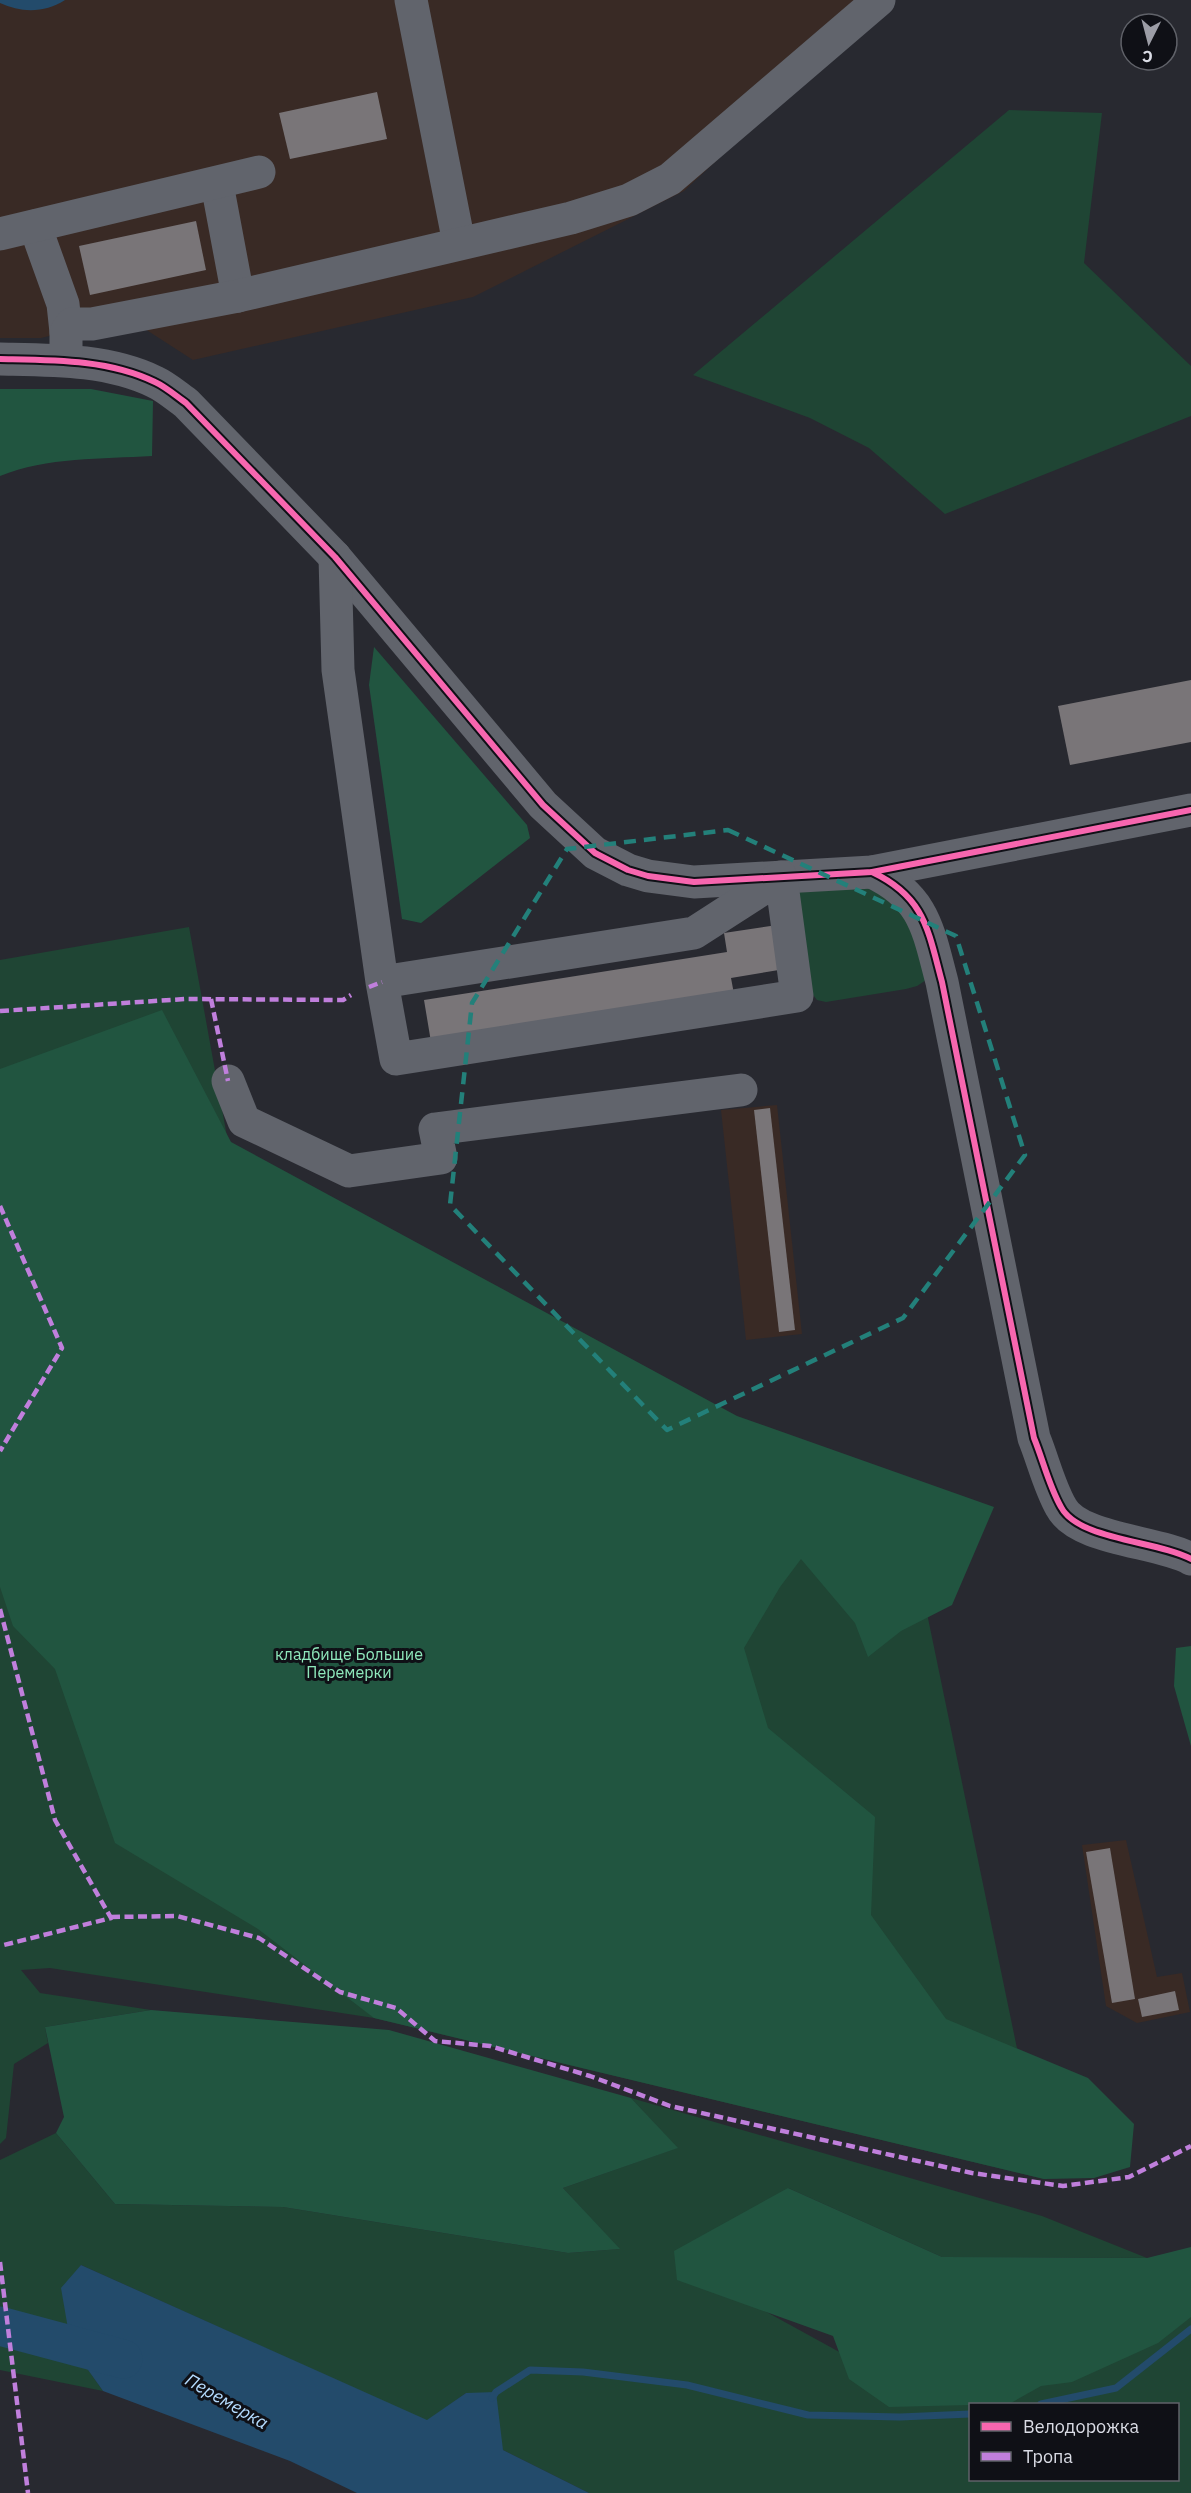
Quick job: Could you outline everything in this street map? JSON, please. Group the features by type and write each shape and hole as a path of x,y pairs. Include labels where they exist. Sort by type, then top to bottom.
{"street":[{"path":"411,0 459,243"},
{"path":"66,346 72,324 92,324 238,296 571,218 629,200 670,179 879,0"},
{"path":"0,234 218,184 260,172"},
{"path":"218,184 238,296"},
{"path":"35,226 63,304 66,346"},
{"path":"0,359 66,346 157,383 186,403 335,557 496,746 543,805 595,853 628,870 672,880 694,882 872,872 1191,810"},
{"path":"335,557 338,670 382,982 396,1059 797,996 781,877"},
{"path":"872,872 888,879 904,891 916,905 926,923 942,982 1034,1438 1062,1509 1082,1525 1108,1536 1176,1551 1191,1559"},
{"path":"382,982 694,933 781,877"},
{"path":"228,1081 243,1121 348,1171 441,1158 435,1129 741,1090"}],"highlighted area":[{"path":"728,830 956,936 1025,1155 903,1318 667,1430 450,1205 472,1003 567,849"}],"shaded area":[{"path":"0,0 864,0 765,115 684,191 473,297 193,360 145,329 78,329 41,338 0,338"},
{"path":"777,1105 802,1334 746,1340 721,1110"},
{"path":"1126,1840 1157,1977 1182,1973 1190,2012 1137,2023 1106,2006 1082,1845"}],"green space":[{"path":"1009,110 1102,113 1084,263 1191,366 1191,416 945,514 869,448 810,418 693,375"},
{"path":"0,389 91,389 153,401 152,456 56,462 0,476"},
{"path":"374,647 527,825 530,838 421,923 402,919 369,685"},
{"path":"862,886 878,894 901,912 914,935 926,980 906,989 826,1002 817,1000 808,988 792,892"},
{"name":"кладбище Большие Перемерки","path":"189,927 245,1236 911,1536 1044,2179 374,2018 50,1968 21,1970 40,1993 151,2010 45,2027 48,2043 14,2064 6,2138 0,2144 0,960"},
{"name":"кладбище Большие Перемерки","path":"162,1010 231,1142 737,1416 994,1507 952,1605 901,1631 868,1657 855,1623 801,1559 780,1587 744,1648 768,1728 875,1817 871,1915 946,2019 1088,2078 1134,2124 1130,2167 1094,2178 1044,2179 374,2018 258,1929 115,1843 55,1669 13,1626 0,1587 0,1069"},
{"path":"1191,1646 1191,1746 1174,1686 1176,1648"},
{"path":"151,2010 389,2030 631,2098 678,2148 563,2188 620,2249 568,2253 283,2207 115,2204 56,2133 64,2117 45,2027"},
{"path":"631,2098 1042,2216 1147,2258 942,2257 788,2188 734,2294 843,2354 1191,2296 1191,2493 589,2493 503,2450 466,2393 427,2421 81,2265 71,2345 103,2391 0,2370 0,2160 56,2133 115,2204 283,2207 568,2253 619,2249 563,2188 677,2148"},
{"path":"788,2188 942,2257 1147,2258 1191,2247 1191,2317 1158,2343 1072,2382 1041,2386 1011,2403 889,2407 849,2379 833,2336 677,2280 674,2251"}],"water":[{"path":"0,0 65,0 41,9 25,10 0,3"},
{"path":"81,2265 427,2420 466,2393 496,2392 503,2450 589,2493 357,2493 290,2461 103,2391 71,2346 61,2288"}],"building":[{"path":"377,92 387,139 290,159 279,113"},
{"path":"196,221 206,270 90,295 79,246"},
{"path":"1191,680 1191,742 1070,765 1058,706"},
{"path":"784,924 791,968 731,978 734,994 431,1042 424,1000 727,952 724,933"},
{"path":"770,1108 795,1330 779,1332 754,1110"},
{"path":"1110,1848 1135,1999 1112,2003 1086,1852"},
{"path":"1175,1991 1179,2010 1142,2017 1138,1999"}],"waterway":[{"name":"Перемерка","path":"0,2326 123,2359"},
{"path":"1046,2403 1116,2388 1191,2329"},
{"path":"492,2398 496,2392 530,2370 583,2372 687,2385 808,2415 900,2417 969,2414"}],"marked path":[{"path":"369,987 382,982"},
{"path":"0,1011 185,999 343,1000 351,995"},
{"path":"211,999 228,1081"},
{"path":"0,1206 62,1348 0,1451"},
{"path":"0,1609 55,1820 111,1918 0,1946"},
{"path":"111,1917 177,1916 259,1938 340,1992 396,2008 435,2041 490,2046 590,2076 670,2106 972,2173 1063,2186 1129,2177 1191,2146"},
{"path":"0,2262 28,2493"}],"cycle path":[{"path":"0,359 79,362 118,369 137,374 159,384 186,403 335,557 543,805 595,853 628,870 648,876 694,882 872,872 1191,810"},
{"path":"872,872 890,882 914,904 922,917 933,946 1034,1438 1057,1499 1070,1518 1084,1527 1191,1559"}]}
